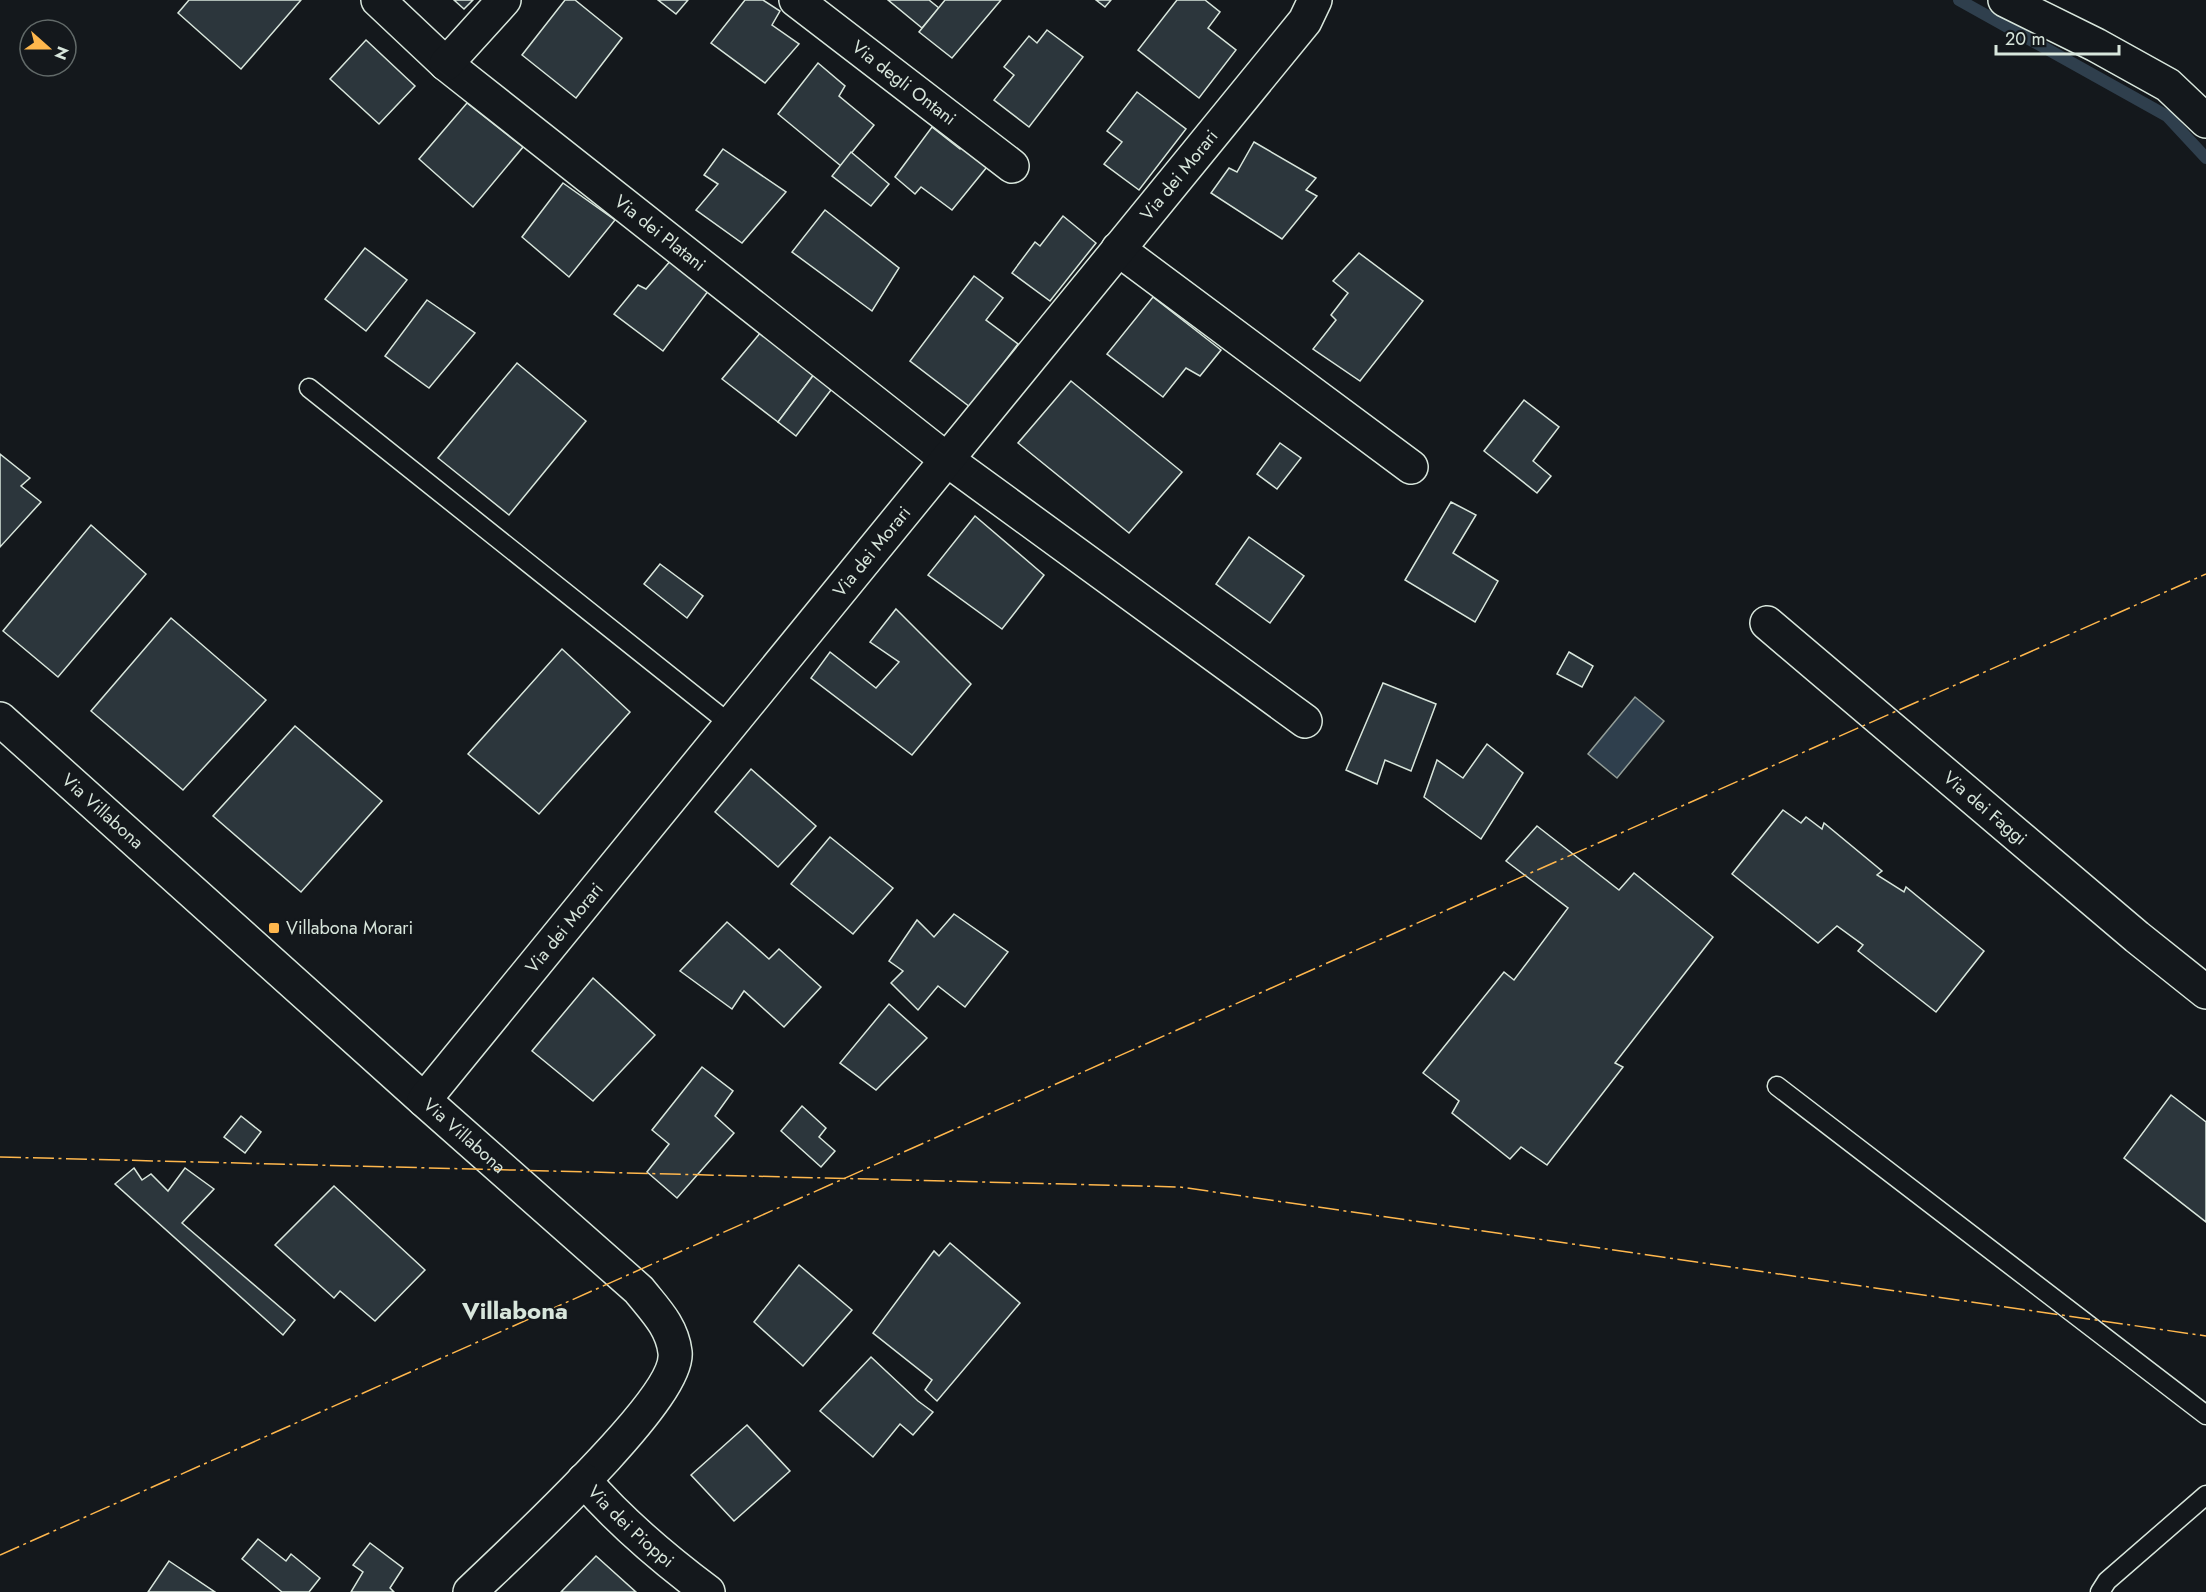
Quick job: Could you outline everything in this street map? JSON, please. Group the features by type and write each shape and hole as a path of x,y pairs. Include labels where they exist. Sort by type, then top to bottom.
{"street":[{"name":"Via dei Platani","path":"378,0 446,64 946,459 1305,721"},
{"path":"446,64 504,0"},
{"name":"Via degli Ontani","path":"796,0 1012,166"},
{"name":"Via dei Morari","path":"424,1100 1305,21 1315,0"},
{"path":"2006,0 2096,45 2168,85 2206,121"},
{"path":"1118,249 1411,467"},
{"name":"Via dei Faggi","path":"1767,623 2137,937 2206,992"},
{"name":"Via Villabona","path":"0,719 639,1290 668,1327 675,1354 672,1369 661,1392 584,1480 470,1592"},
{"name":"Via dei Pioppi","path":"584,1480 627,1525 708,1592"}],"lane":[{"path":"309,388 730,724"},
{"path":"1777,1086 2206,1415"},
{"path":"2100,1592 2106,1581 2206,1495"}],"water":[{"path":"1635,697 1664,721 1617,778 1588,754"}],"building":[{"path":"189,0 301,0 241,69 178,13"},
{"path":"454,0 473,0 464,9"},
{"path":"565,0 575,0 622,38 576,98 522,55"},
{"path":"658,0 688,0 676,14"},
{"path":"745,0 763,0 780,11 772,25 799,44 765,83 711,43"},
{"path":"888,0 929,0 939,8 922,28"},
{"path":"945,0 1001,0 952,58 919,32"},
{"path":"1096,0 1111,0 1105,7"},
{"path":"1177,0 1205,0 1220,12 1208,28 1236,50 1199,98 1138,50"},
{"path":"1047,30 1083,57 1029,127 994,100 1014,75 1004,67 1029,36 1037,43"},
{"path":"366,40 415,86 379,124 330,79"},
{"path":"818,63 845,86 839,96 874,125 841,166 778,114"},
{"path":"1137,92 1186,129 1139,190 1104,164 1122,142 1107,131"},
{"path":"467,103 523,147 473,207 419,159"},
{"path":"932,127 960,149 966,141 991,162 952,210 921,187 915,194 895,177"},
{"path":"1254,142 1316,178 1306,190 1317,196 1282,239 1211,193 1229,168 1237,172"},
{"path":"723,149 786,192 742,243 696,210 718,184 704,175"},
{"path":"851,152 889,184 871,206 832,176"},
{"path":"563,183 615,220 569,277 522,237"},
{"path":"825,210 899,268 872,311 792,252"},
{"path":"1063,216 1096,243 1050,301 1012,273 1035,242 1040,246"},
{"path":"365,248 407,280 366,331 325,299"},
{"path":"1359,253 1423,301 1360,381 1313,349 1336,320 1331,315 1348,293 1333,281"},
{"path":"672,259 712,286 663,351 614,314 638,285 646,289"},
{"path":"974,276 1003,298 986,320 1018,344 970,407 910,361"},
{"path":"1153,297 1221,350 1200,376 1186,368 1163,397 1107,354"},
{"path":"427,300 475,333 429,388 385,356"},
{"path":"761,332 815,373 778,422 722,379"},
{"path":"517,363 586,421 509,515 438,458"},
{"path":"815,373 831,390 796,436 778,422"},
{"path":"1071,381 1182,472 1129,533 1018,443"},
{"path":"1524,400 1559,427 1533,461 1551,476 1537,493 1484,451"},
{"path":"1280,443 1301,458 1277,489 1257,474"},
{"path":"0,454 30,478 21,486 41,502 0,547"},
{"path":"1451,502 1476,515 1453,553 1498,581 1475,622 1405,580"},
{"path":"975,516 1044,575 1002,629 928,575"},
{"path":"91,525 146,574 58,677 3,631"},
{"path":"1249,537 1304,576 1270,623 1216,584"},
{"path":"660,564 703,596 687,618 644,584"},
{"path":"896,609 971,684 912,755 811,678 830,652 876,688 899,662 870,642"},
{"path":"171,618 266,700 183,790 91,711"},
{"path":"562,649 630,712 539,814 468,754"},
{"path":"1569,652 1593,666 1582,687 1557,674"},
{"path":"1383,683 1436,704 1411,771 1385,760 1377,784 1346,770"},
{"path":"295,726 382,801 301,892 213,816"},
{"path":"1487,744 1523,773 1481,839 1424,797 1437,760 1463,778"},
{"path":"751,769 816,826 778,867 715,812"},
{"path":"1783,810 1801,823 1806,817 1822,829 1824,823 1882,871 1877,875 1904,892 1906,887 1984,951 1936,1012 1858,951 1863,945 1837,926 1818,943 1732,874"},
{"path":"1537,826 1619,890 1634,873 1713,937 1615,1063 1623,1067 1547,1165 1521,1147 1510,1159 1452,1113 1459,1101 1423,1073 1504,972 1514,980 1568,908 1506,861"},
{"path":"830,837 893,888 853,934 791,884"},
{"path":"954,914 1008,952 965,1007 938,986 918,1010 891,983 903,971 889,961 917,920 934,937"},
{"path":"727,922 769,959 779,949 821,987 784,1027 744,991 732,1009 680,971"},
{"path":"593,978 655,1035 593,1101 532,1051"},
{"path":"889,1004 927,1038 876,1090 840,1063"},
{"path":"702,1067 733,1091 715,1116 734,1133 677,1198 647,1172 669,1144 652,1130"},
{"path":"2171,1095 2206,1122 2206,1222 2124,1158"},
{"path":"802,1106 826,1128 819,1137 835,1151 821,1167 781,1131"},
{"path":"241,1116 261,1132 245,1153 224,1137"},
{"path":"134,1168 142,1180 151,1174 168,1191 185,1168 214,1189 182,1223 295,1320 283,1335 115,1184"},
{"path":"334,1186 425,1270 375,1321 340,1291 334,1298 275,1245"},
{"path":"950,1243 1020,1303 937,1401 925,1390 932,1380 873,1333 934,1251 939,1256"},
{"path":"799,1265 852,1310 803,1366 754,1322"},
{"path":"871,1357 933,1412 913,1435 900,1424 873,1457 820,1411"},
{"path":"747,1425 790,1471 734,1521 691,1475"},
{"path":"258,1539 286,1561 291,1554 320,1578 309,1592 282,1592 242,1559"},
{"path":"370,1543 403,1568 390,1588 394,1592 351,1592 363,1572 353,1565"},
{"path":"596,1556 636,1592 561,1592"},
{"path":"169,1561 215,1592 148,1592"}],"waterway":[{"path":"1959,0 2167,116 2206,158"}],"power":[{"path":"0,1555 2206,574"},
{"path":"0,1157 1180,1187 2206,1336"}],"place":[{"name":"Villabona Morari","path":"274,928"}],"district":[{"name":"Villabona","path":"515,1311"}]}
